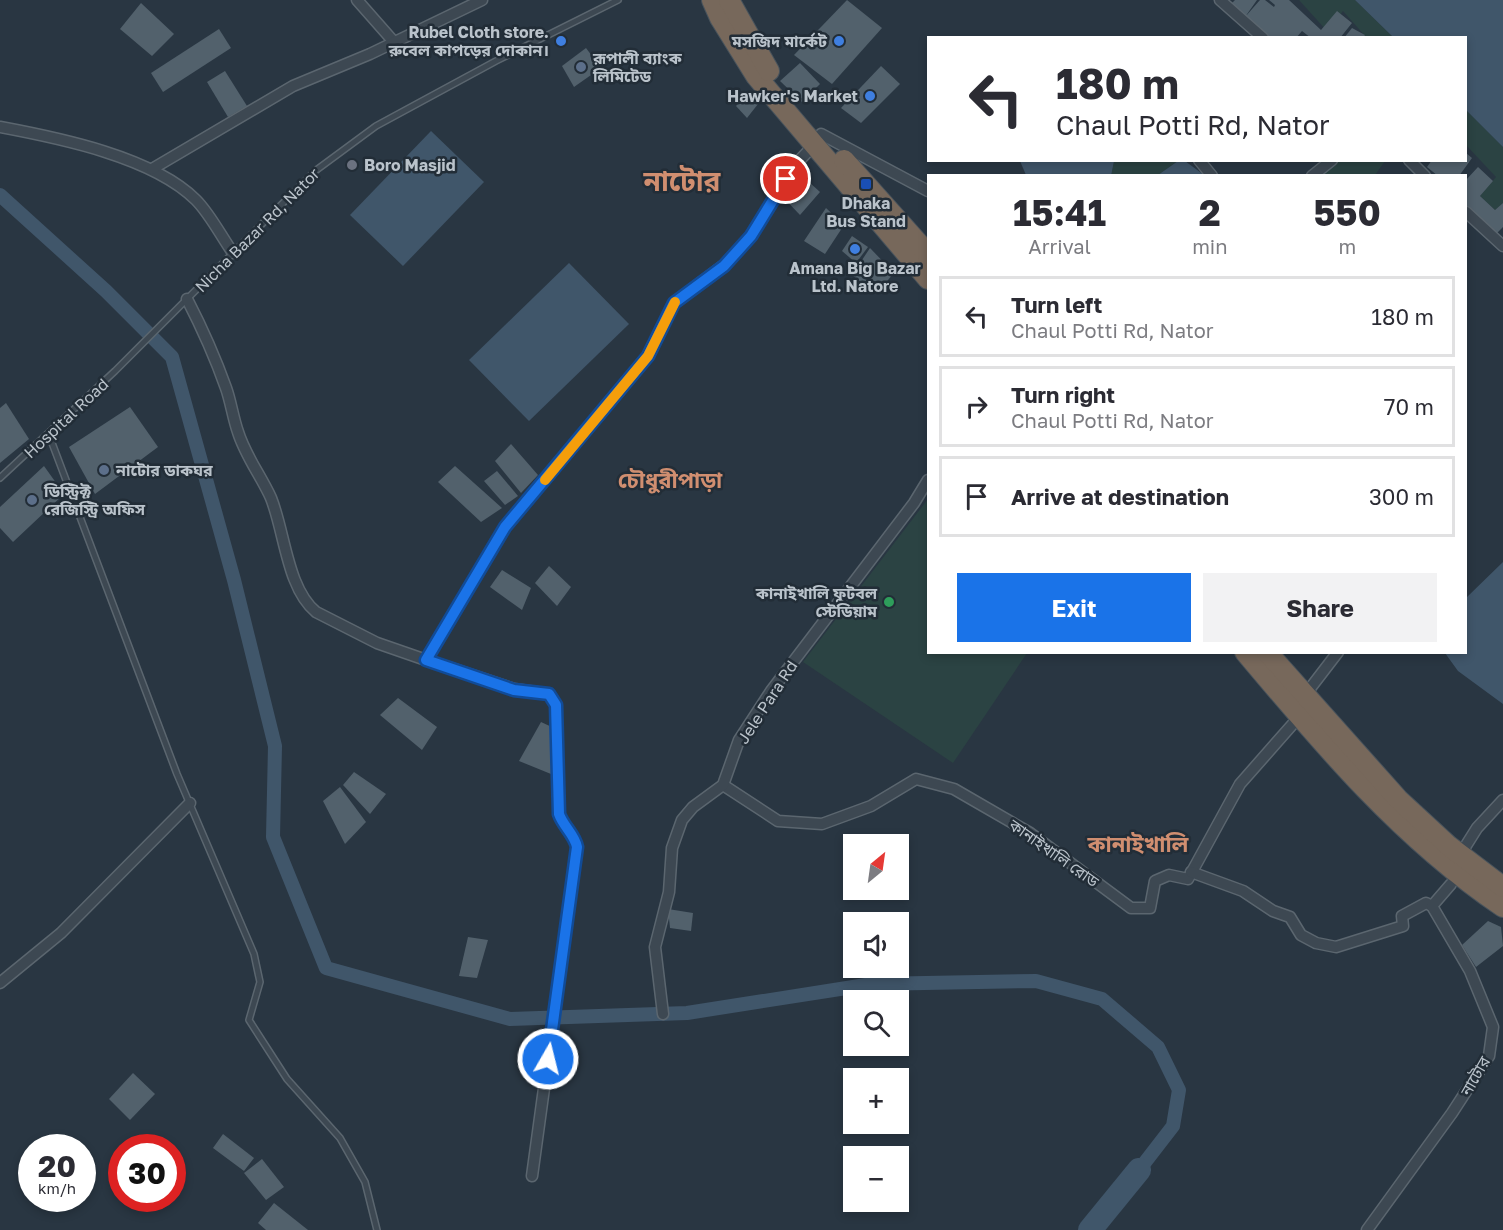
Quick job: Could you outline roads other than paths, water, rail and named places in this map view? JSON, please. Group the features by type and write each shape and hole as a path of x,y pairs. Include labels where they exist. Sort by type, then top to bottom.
{"highway":[{"path":"712,0 720,18 756,76 927,253"},
{"path":"729,0 766,67 812,133 927,278"},
{"path":"1247,654 1299,717 1386,811 1431,854 1503,907"},
{"path":"1268,654 1398,799 1460,855 1503,887"}],"street":[{"path":"357,0 394,42"},
{"path":"152,169 293,86 482,0"},
{"path":"1220,0 1261,36"},
{"path":"0,127 52,137 152,169 196,200 232,253"},
{"path":"426,660 505,527 648,356 674,303 724,266 751,236 796,164 812,133 927,190"},
{"path":"1314,174 1330,162"},
{"path":"1411,162 1423,174"},
{"path":"1467,213 1503,246"},
{"path":"187,299 227,389 238,434 270,498 284,535 296,587 307,605 316,612 377,643 514,690 549,694 556,705 559,814 562,823 576,841 577,847 532,1176"},
{"name":"Jele Para Rd","path":"723,785 740,740 771,691 914,503 927,482"},
{"path":"1305,696 1336,654"},
{"path":"1299,717 1240,784 1191,872 1244,891 1273,911 1290,916 1300,934 1316,943 1336,947 1403,926 1402,915 1426,903 1432,906 1450,884"},
{"name":"কানাইখালি রোড","path":"723,785 778,821 822,824 871,806 916,779 954,789 1030,833 1131,908 1150,908 1155,881 1169,875 1188,879 1191,872"},
{"path":"663,1014 655,947 669,892 672,848 682,820 693,807 723,785"},
{"path":"1460,855 1477,828 1503,800"},
{"path":"0,983 61,933 190,803"},
{"name":"নাটোর","path":"1367,1230 1452,1113 1489,1056 1493,1027 1470,972 1432,906"}],"lane":[{"name":"Nicha Bazar Rd, Nator","path":"130,356 315,171 376,126 496,61 618,0"},
{"name":"Hospital Road","path":"0,478 49,435 130,356"},
{"path":"49,435 190,803 254,954 260,982 249,1020 287,1080 340,1138 364,1182 377,1230"}],"water":[{"path":"1355,0 1503,0 1503,147 1467,111 1467,36 1392,36"},
{"path":"431,131 484,182 403,266 350,215"},
{"path":"1021,162 1114,162 1111,174 1026,174"},
{"path":"1177,162 1186,162 1203,174 1159,174"},
{"path":"569,263 629,324 529,421 469,360"},
{"path":"1503,562 1503,704 1458,671 1446,654 1467,654 1467,597"}],"waterway":[{"path":"0,195 106,291 172,357 234,580 275,746 273,837 326,968 510,1019 687,1013 872,984 1036,981 1102,999 1158,1047 1179,1090 1173,1126 1139,1170"},
{"path":"1090,1230 1139,1170"}],"place":[{"name":"Rubel Cloth store. রুবেল কাপড়ের দোকান।","path":"561,41"},
{"name":"মসজিদ মার্কেট","path":"839,41"},
{"name":"রূপালী ব্যাংক লিমিটেড","path":"581,67"},
{"name":"Hawker's Market","path":"870,96"},
{"name":"Boro Masjid","path":"352,165"},
{"name":"Dhaka Bus Stand","path":"866,184"},
{"name":"Amana Big Bazar Ltd. Natore","path":"855,249"},
{"name":"নাটোর ডাকঘর","path":"104,470"},
{"name":"ডিস্ট্রিক্ট রেজিস্ট্রি অফিস","path":"32,500"},
{"name":"কানাইখালি ফুটবল স্টেডিয়াম","path":"889,602"}],"district":[{"name":"নাটোর","path":"682,180"},
{"name":"চৌধুরীপাড়া","path":"670,479"},
{"name":"কানাইখালি","path":"1138,843"}]}
